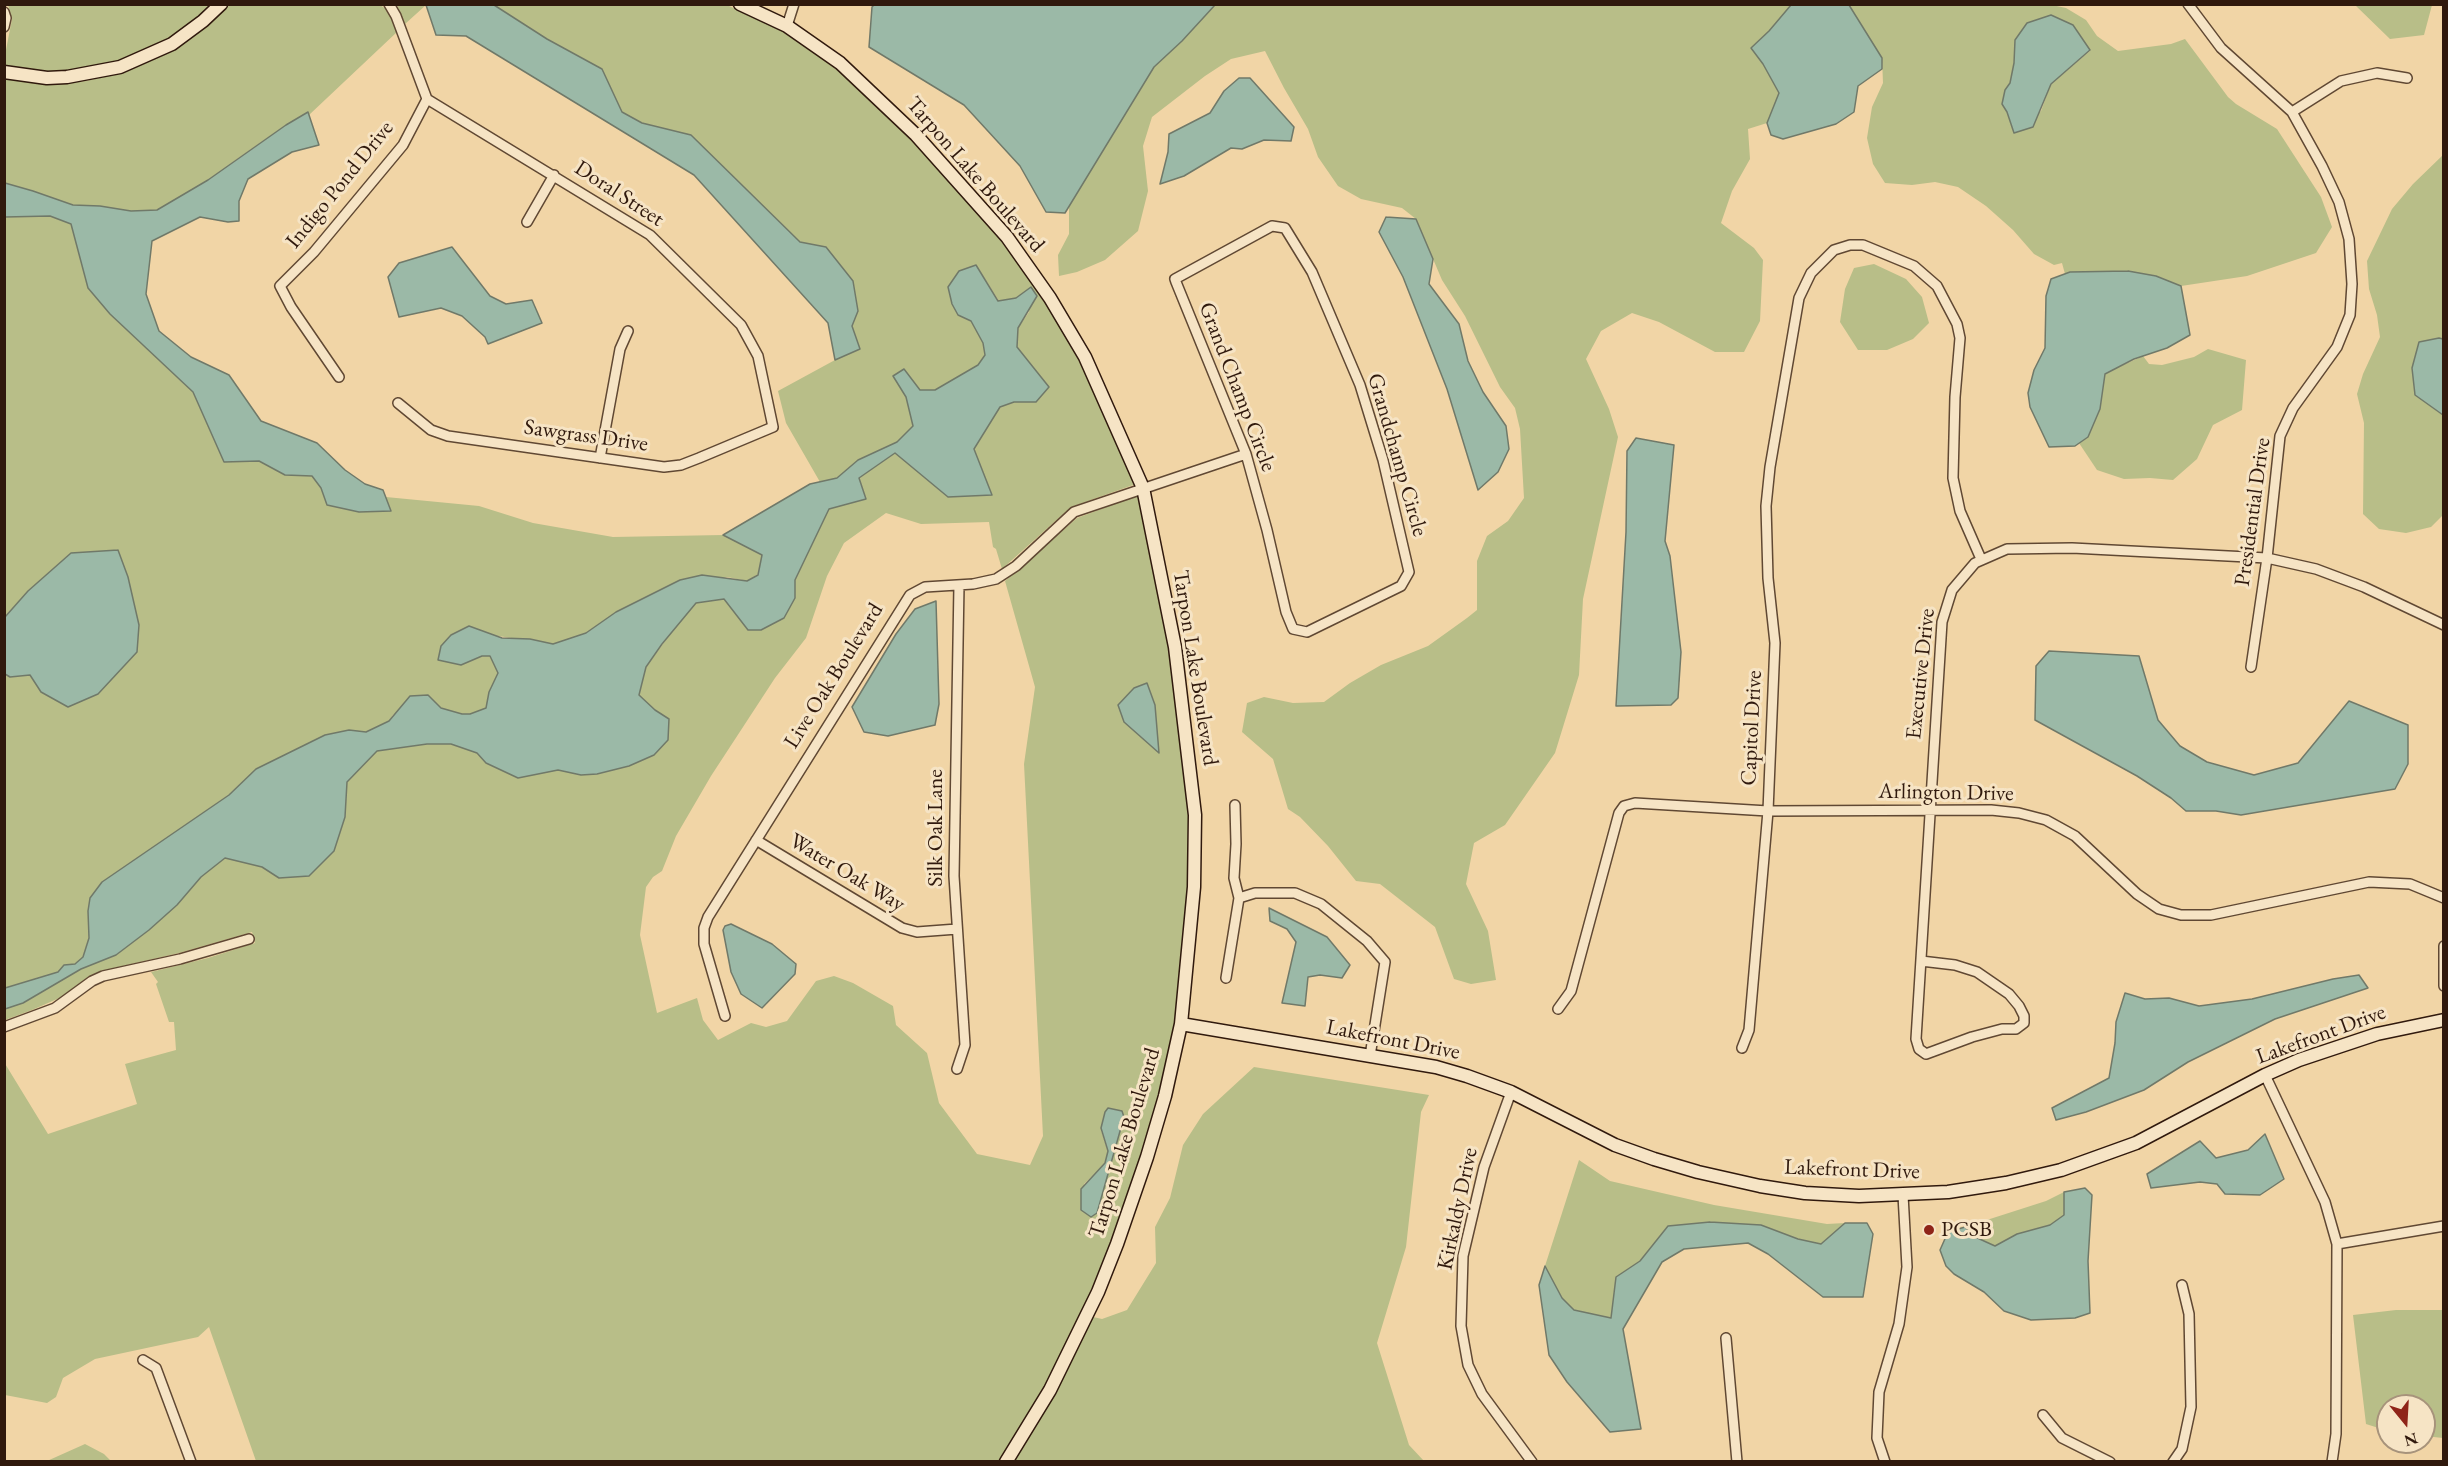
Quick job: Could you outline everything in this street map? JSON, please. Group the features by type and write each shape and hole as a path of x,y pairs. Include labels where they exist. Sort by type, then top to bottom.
{"street":[{"path":"4,72 47,78 67,77 120,67 172,44 204,21 221,4"},
{"path":"389,4 396,16 427,99"},
{"name":"Tarpon Lake Boulevard","path":"740,4 787,26 840,63 908,127 1007,237 1050,298 1084,357 1143,488 1175,647 1195,815 1194,886 1181,1024 1165,1096 1150,1147 1110,1263 1054,1380 1006,1461"},
{"path":"787,26 794,4"},
{"name":"Presidential Drive","path":"2188,4 2221,48 2292,112 2339,202 2349,239 2352,284 2350,315 2337,347 2293,408 2280,436 2267,558 2251,667"},
{"path":"4,12 6,18 4,27"},
{"path":"2292,112 2341,81 2377,73 2407,78"},
{"name":"Doral Street","path":"427,99 650,235 741,325 758,356 773,427"},
{"name":"Indigo Pond Drive","path":"339,377 291,307 280,286 314,252 403,145 427,99"},
{"path":"527,222 554,175"},
{"name":"Grand Champ Circle","path":"1285,228 1272,226 1176,279 1178,292 1212,368 1246,454 1286,612 1293,629"},
{"name":"Grandchamp Circle","path":"1285,228 1312,272 1360,385 1383,460 1409,572 1401,586 1307,632 1293,629"},
{"name":"Capitol Drive","path":"1742,1048 1749,1030 1768,811 1775,643 1768,578 1766,506 1770,467 1799,298 1818,263 1834,250 1850,245 1863,245 1914,266 1936,286 1957,324 1960,338 1955,397 1953,478 1960,511 1981,558"},
{"path":"600,458 620,349 628,331"},
{"name":"Sawgrass Drive","path":"398,403 431,430 448,436 664,467 681,465 773,427"},
{"name":"Live Oak Boulevard","path":"725,1016 704,944 704,928 708,917 903,602 910,595 925,587 959,585 996,579 1016,566 1074,512 1246,454"},
{"name":"Executive Drive","path":"1921,961 1955,965 1977,972 2009,994 2024,1016 2024,1023 2016,1029 2002,1029 1972,1037 1926,1054 1919,1049 1916,1039 1942,622 1952,590 1964,573 1981,558 2007,549 2072,548 2267,558 2316,569 2364,587 2444,625"},
{"name":"Silk Oak Lane","path":"957,1069 965,1045 954,876 959,585"},
{"name":"Arlington Drive","path":"1558,1009 1571,991 1619,813 1624,806 1635,803 1768,811 1991,810 2019,813 2046,820 2075,836 2131,889 2151,904 2159,909 2181,915 2211,915 2369,882 2410,884 2444,898"},
{"path":"1226,978 1239,898 1234,878 1235,805"},
{"name":"Water Oak Way","path":"756,840 902,928 916,932 957,929"},
{"path":"1239,898 1255,893 1294,893 1321,904 1366,941 1385,962 1370,1056"},
{"path":"4,1027 55,1008 92,981 103,976 180,959 249,939"},
{"path":"2444,946 2444,986"},
{"name":"Lakefront Drive","path":"1181,1024 1436,1068 1467,1076 1511,1092 1616,1145 1698,1172 1760,1186 1859,1196 1948,1192 2006,1183 2091,1160 2153,1134 2265,1075 2300,1060 2368,1036 2444,1020"},
{"path":"2265,1075 2325,1202 2337,1244 2336,1434 2332,1461"},
{"name":"Kirkaldy Drive","path":"1511,1092 1484,1167 1463,1256 1461,1326 1468,1365 1482,1394 1532,1461"},
{"path":"1885,1461 1877,1437 1879,1392 1899,1324 1907,1267 1903,1195"},
{"path":"2337,1244 2444,1226"},
{"path":"2173,1461 2182,1449 2191,1407 2189,1314 2182,1285"},
{"path":"1726,1338 1733,1437 1737,1461"},
{"path":"143,1360 156,1368 191,1461"},
{"path":"2043,1415 2062,1438 2110,1461"}],"green space":[{"path":"8,5 213,5 169,39 118,62 84,69 46,72 5,67 12,19"},
{"path":"229,5 380,5 388,10 397,32 309,115 308,113 286,125 230,164 231,166 199,186 173,211 131,211 73,205 5,183 4,78 68,83 122,73 175,49 207,26"},
{"path":"397,5 426,5 405,24"},
{"path":"494,5 727,5 787,33 837,68 912,139 1003,240 1046,301 1080,360 1136,484 1071,507 1002,569 996,549 993,547 989,522 921,524 886,513 844,543 827,576 806,638 775,678 711,776 676,836 662,871 653,877 646,887 640,935 657,1013 697,998 703,1020 718,1040 751,1023 766,1027 787,1021 816,981 834,976 853,983 893,1006 896,1025 927,1053 939,1103 977,1154 1030,1165 1043,1136 1024,764 1035,687 1005,581 1077,518 1139,495 1170,648 1190,815 1189,886 1176,1022 1160,1094 1142,1155 1093,1289 1045,1386 999,1461 256,1461 209,1327 198,1337 95,1359 63,1378 56,1397 47,1403 5,1395 4,1062 48,1134 137,1104 125,1064 176,1050 174,1022 169,1022 156,984 158,982 151,972 208,958 255,943 252,932 179,953 101,971 89,976 64,996 5,1020 5,1009 23,1003 81,969 116,955 149,930 177,905 201,877 225,858 262,867 279,878 309,876 334,851 345,817 347,782 377,751 427,744 451,744 478,753 486,763 518,778 558,770 581,775 669,719 639,695 646,667 684,615 696,603 724,599 748,630 795,598 795,580 829,509 866,499 859,478 895,453 925,476 992,495 974,449 1000,407 1014,402 1036,402 1017,347 1018,328 1029,312 1031,288 1016,298 999,301 976,265 958,315 971,321 983,343 985,355 978,365 935,390 920,390 894,376 906,397 913,426 897,442 858,460 837,478 820,482 786,423 778,391 835,360 858,311 826,247 800,242 691,135 642,123 622,112 602,69 547,39","holes":["1147,683 1155,705 1158,752","1105,1112 1124,1117 1085,1214 1084,1184 1104,1165 1108,1152 1101,1130"]},
{"path":"1215,5 1791,5 1751,48 1779,93 1767,123 1748,129 1750,159 1732,191 1721,223 1754,248 1763,260 1760,321 1744,352 1715,352 1659,322 1632,313 1601,331 1586,359 1609,409 1618,437 1583,599 1579,675 1555,753 1505,825 1474,843 1466,884 1488,931 1496,980 1471,984 1454,979 1435,927 1380,884 1356,881 1328,846 1300,817 1288,809 1273,759 1242,732 1247,703 1264,697 1293,703 1324,702 1381,665 1428,646 1477,610 1477,561 1487,536 1508,521 1524,498 1520,429 1515,408 1500,387 1465,316 1442,280 1416,219 1402,208 1361,199 1338,186 1318,157 1308,129 1265,51 1231,59 1152,117 1143,146 1148,191 1138,231 1105,260 1077,272 1059,276 1058,255 1069,234 1069,206 1081,184 1154,67"},
{"path":"1849,5 2052,5 2066,8 2086,20 2097,36 2118,51 2171,44 2185,39 2228,97 2277,129 2321,197 2332,227 2316,253 2247,276 2181,286 2156,276 2128,271 2065,274 2062,263 2054,265 2034,254 2013,230 1986,206 1958,187 1935,182 1912,185 1885,183 1873,164 1867,138 1872,107 1883,83 1882,58","holes":["2051,15 2073,25 2090,51 2051,84 2041,111 2014,133 2002,104 2005,90 2010,83 2015,40 2027,23"]},
{"path":"2355,5 2432,5 2424,35 2390,39"},
{"path":"2443,155 2443,339 2439,338 2437,411 2443,415 2443,515 2431,527 2406,533 2379,529 2363,514 2364,423 2357,394 2363,374 2380,337 2377,315 2369,289 2367,261 2392,209 2413,184"},
{"path":"50,216 72,224 88,288 110,314 193,392 224,462 259,460 285,475 312,476 321,488 327,505 359,512 390,511 386,497 479,506 533,523 613,537 723,535 762,555 758,574 747,581 727,577 642,601 616,612 586,633 553,644 491,635 441,646 438,660 461,665 490,655 498,673 489,692 486,708 470,714 462,714 441,708 428,695 393,715 389,721 366,732 349,730 256,769 229,795 102,882 90,898 89,938 83,957 75,964 64,965 58,972 5,988 4,674 10,677 30,675 42,692 98,694 137,652 139,626 71,553 28,591 5,617 5,217"},
{"path":"1874,264 1906,279 1922,297 1929,323 1913,339 1887,350 1858,350 1840,322 1845,289 1854,268"},
{"path":"2208,349 2246,360 2242,410 2213,425 2197,459 2173,480 2124,479 2097,470 2079,443 2088,437 2100,409 2104,374 2143,356 2149,364 2162,365 2194,357"},
{"path":"1254,1067 1429,1095 1421,1112 1406,1247 1377,1343 1409,1445 1424,1461 1013,1462 1054,1393 1093,1317 1102,1319 1127,1310 1156,1263 1155,1227 1170,1198 1183,1145 1203,1114"},
{"path":"1579,1160 1610,1181 1714,1205 1827,1224 1845,1223 1821,1244 1798,1239 1668,1226 1640,1261 1616,1277 1611,1318 1574,1310 1562,1298 1545,1266"},
{"path":"2064,1192 2064,1215 2049,1226 2018,1234 1995,1247 1973,1236 1965,1227 2046,1201"},
{"path":"2396,1310 2443,1310 2443,1438 2436,1437 2436,1394 2376,1394 2376,1427 2366,1424 2353,1315"},
{"path":"85,1444 104,1454 111,1461 47,1461"}],"shaded area":[{"path":"426,5 494,5 547,39 602,69 622,112 642,123 691,135 800,242 826,247 853,281 858,311 852,326 860,349 835,360 828,323 694,175 466,36 436,35"},
{"path":"874,5 1215,5 1154,67 1065,213 1046,212 1020,166 964,105 869,47"},
{"path":"1791,5 1849,5 1882,58 1882,69 1858,86 1854,112 1836,124 1783,139 1771,135 1767,123 1779,93 1751,48"},
{"path":"2051,15 2073,25 2090,50 2051,84 2033,127 2014,133 2002,104 2005,90 2010,83 2015,40 2027,23"},
{"path":"1239,78 1250,78 1294,127 1291,141 1264,140 1242,149 1231,148 1184,176 1160,184 1168,152 1169,134 1210,113 1224,91"},
{"path":"308,112 319,145 292,152 248,179 239,201 239,221 228,222 200,217 152,241 146,294 159,331 191,357 229,375 261,421 317,443 345,470 365,484 383,490 391,511 359,512 327,505 321,488 312,476 285,475 259,461 224,462 193,392 110,314 88,288 71,224 50,216 5,217 5,183 73,205 131,211 157,210 208,180"},
{"path":"1386,217 1416,219 1433,259 1429,284 1459,324 1468,361 1483,392 1506,426 1509,449 1498,472 1478,490 1447,389 1403,277 1379,232"},
{"path":"452,247 490,296 506,304 532,300 542,323 488,344 485,337 462,316 441,308 399,317 388,277 399,263"},
{"path":"976,265 998,301 1016,298 1031,287 1037,296 1018,328 1017,347 1049,387 1036,402 1014,402 1000,407 974,449 992,495 948,497 895,453 859,478 866,499 829,509 795,580 795,598 784,618 761,630 748,630 724,599 696,603 646,667 639,695 669,719 668,740 654,755 629,766 597,774 581,775 558,770 518,778 486,763 477,753 451,744 427,744 377,751 347,782 345,817 334,851 309,876 279,878 262,867 225,858 201,877 177,905 149,930 116,955 81,969 23,1003 5,1009 5,988 58,972 64,965 75,964 83,957 89,938 90,898 102,882 229,795 256,769 325,735 349,730 366,732 389,721 410,696 428,695 441,708 462,714 470,714 486,708 489,692 498,673 490,656 482,656 461,665 438,660 441,646 451,635 469,626 502,638 530,639 553,644 586,633 616,612 680,580 702,575 747,581 758,575 762,555 723,535 810,484 837,478 858,460 897,442 913,426 906,397 893,376 904,369 920,390 935,390 978,365 985,355 983,343 971,321 958,315 952,304 948,287 959,271"},
{"path":"2128,271 2156,276 2181,286 2190,335 2167,348 2134,359 2105,374 2100,409 2088,437 2075,446 2049,447 2030,407 2028,393 2034,370 2045,348 2046,296 2051,279 2070,272"},
{"path":"2443,339 2443,415 2415,395 2412,368 2419,342"},
{"path":"1636,438 1674,445 1665,541 1670,556 1681,652 1678,698 1671,705 1616,706 1626,532 1627,451"},
{"path":"118,550 128,577 139,625 137,652 98,694 68,707 41,692 30,675 10,677 5,674 5,617 28,591 71,553"},
{"path":"936,601 939,704 935,725 888,736 864,732 852,707 896,634 915,609"},
{"path":"2049,651 2139,656 2158,720 2180,746 2207,762 2254,775 2298,763 2349,701 2408,725 2408,764 2395,789 2241,815 2216,811 2186,811 2171,798 2137,776 2035,720 2036,666"},
{"path":"1147,683 1155,705 1159,753 1124,722 1118,705 1134,688"},
{"path":"1269,908 1327,937 1350,965 1342,978 1320,975 1308,977 1305,1006 1282,1003 1296,942 1287,929 1270,921"},
{"path":"731,924 772,944 796,964 795,974 762,1008 741,994 731,972 723,930 725,926"},
{"path":"2359,975 2368,988 2275,1019 2188,1062 2144,1090 2086,1112 2056,1120 2052,1108 2109,1078 2116,1022 2125,993 2145,999 2169,998 2199,1006 2252,999"},
{"path":"1108,1108 1122,1111 1124,1117 1097,1213 1091,1217 1081,1210 1081,1189 1105,1163 1108,1151 1101,1128"},
{"path":"2265,1134 2284,1179 2260,1195 2225,1194 2217,1184 2200,1182 2151,1188 2147,1174 2200,1141 2216,1158 2248,1150"},
{"path":"2085,1188 2092,1195 2088,1261 2090,1313 2075,1318 2031,1320 2004,1311 1984,1292 1954,1274 1946,1266 1940,1250 1948,1232 1965,1227 1973,1236 1995,1246 2017,1234 2050,1225 2064,1215 2064,1192"},
{"path":"1710,1222 1761,1225 1798,1239 1821,1244 1845,1223 1867,1223 1873,1234 1863,1297 1823,1297 1768,1254 1748,1243 1684,1249 1662,1262 1623,1329 1641,1429 1610,1432 1567,1382 1549,1355 1539,1285 1545,1266 1562,1298 1574,1310 1611,1318 1616,1277 1640,1261 1668,1226"}],"place":[{"name":"PCSB","path":"1929,1230"}]}
